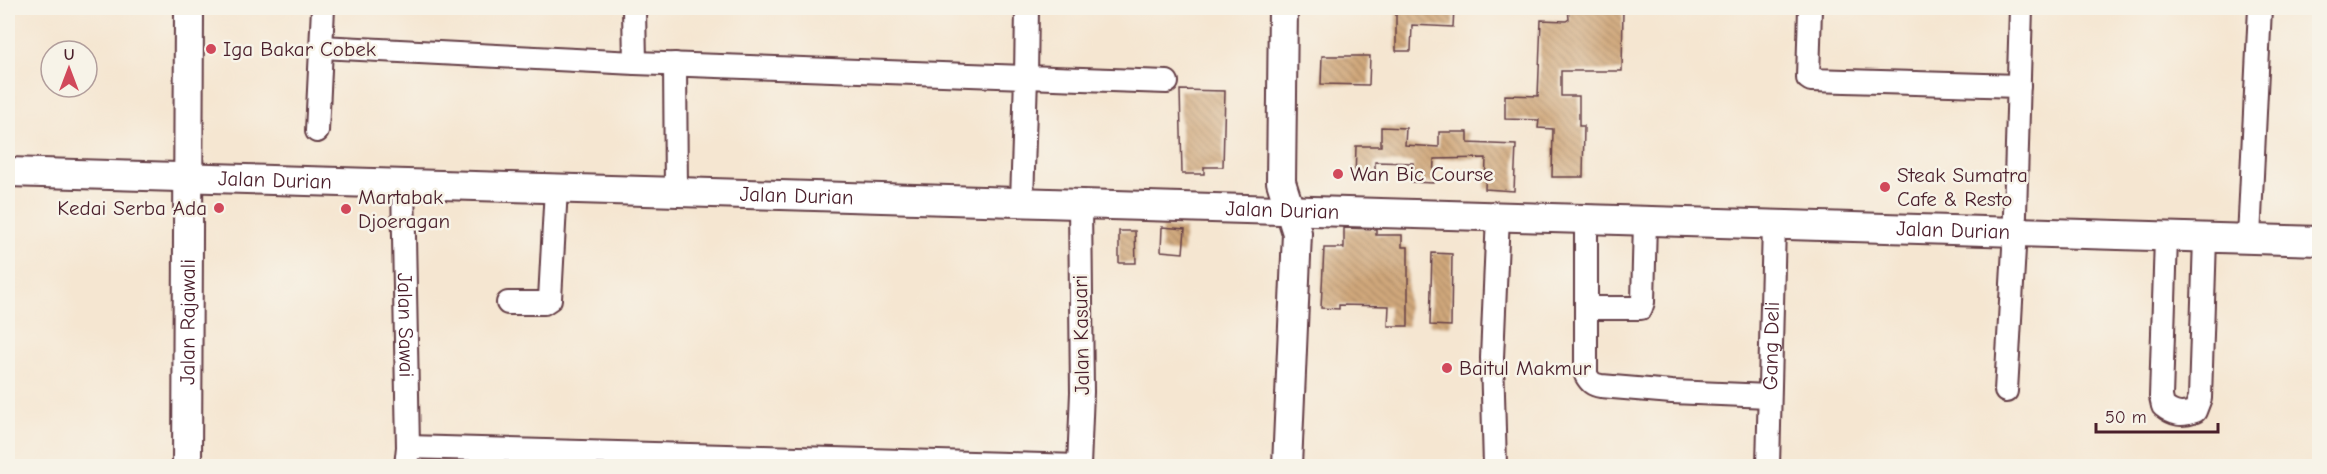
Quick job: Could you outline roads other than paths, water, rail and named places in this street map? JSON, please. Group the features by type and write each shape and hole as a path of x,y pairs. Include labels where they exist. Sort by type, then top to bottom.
{"main road":[{"name":"Jalan Rajawali","path":"187,466 189,8"},
{"path":"1283,8 1281,182 1297,233 1287,466"},
{"name":"Jalan Durian","path":"8,172 2319,241"}],"street":[{"path":"317,131 323,8"},
{"path":"634,8 635,63"},
{"path":"1022,201 1027,8"},
{"path":"1810,8 1808,78 1811,80 2019,86"},
{"path":"2006,390 2014,233 2021,8"},
{"path":"2249,238 2260,8"},
{"path":"321,47 635,63 1167,82"},
{"path":"675,64 676,191"},
{"name":"Jalan Sawai","path":"403,184 407,457"},
{"path":"508,303 544,303 550,299 556,188"},
{"name":"Jalan Kasuari","path":"1079,466 1082,392 1080,203"},
{"path":"1495,466 1492,358 1498,216"},
{"path":"1586,219 1586,375 1588,380 1594,385 1601,386 1769,396"},
{"path":"1596,308 1641,308 1645,221"},
{"name":"Gang Deli","path":"1768,466 1774,225"},
{"path":"2166,238 2161,397 2163,406 2172,413 2185,415 2195,411 2200,398 2205,238"},
{"path":"407,457 1079,466"}],"place":[{"name":"Iga Bakar Cobek","path":"211,49"},
{"name":"Wan Bic Course","path":"1338,174"},
{"name":"Steak Sumatra Cafe & Resto","path":"1885,187"},
{"name":"Kedai Serba Ada","path":"219,208"},
{"name":"Martabak Djoeragan","path":"346,209"},
{"name":"Baitul Makmur","path":"1447,368"}]}
